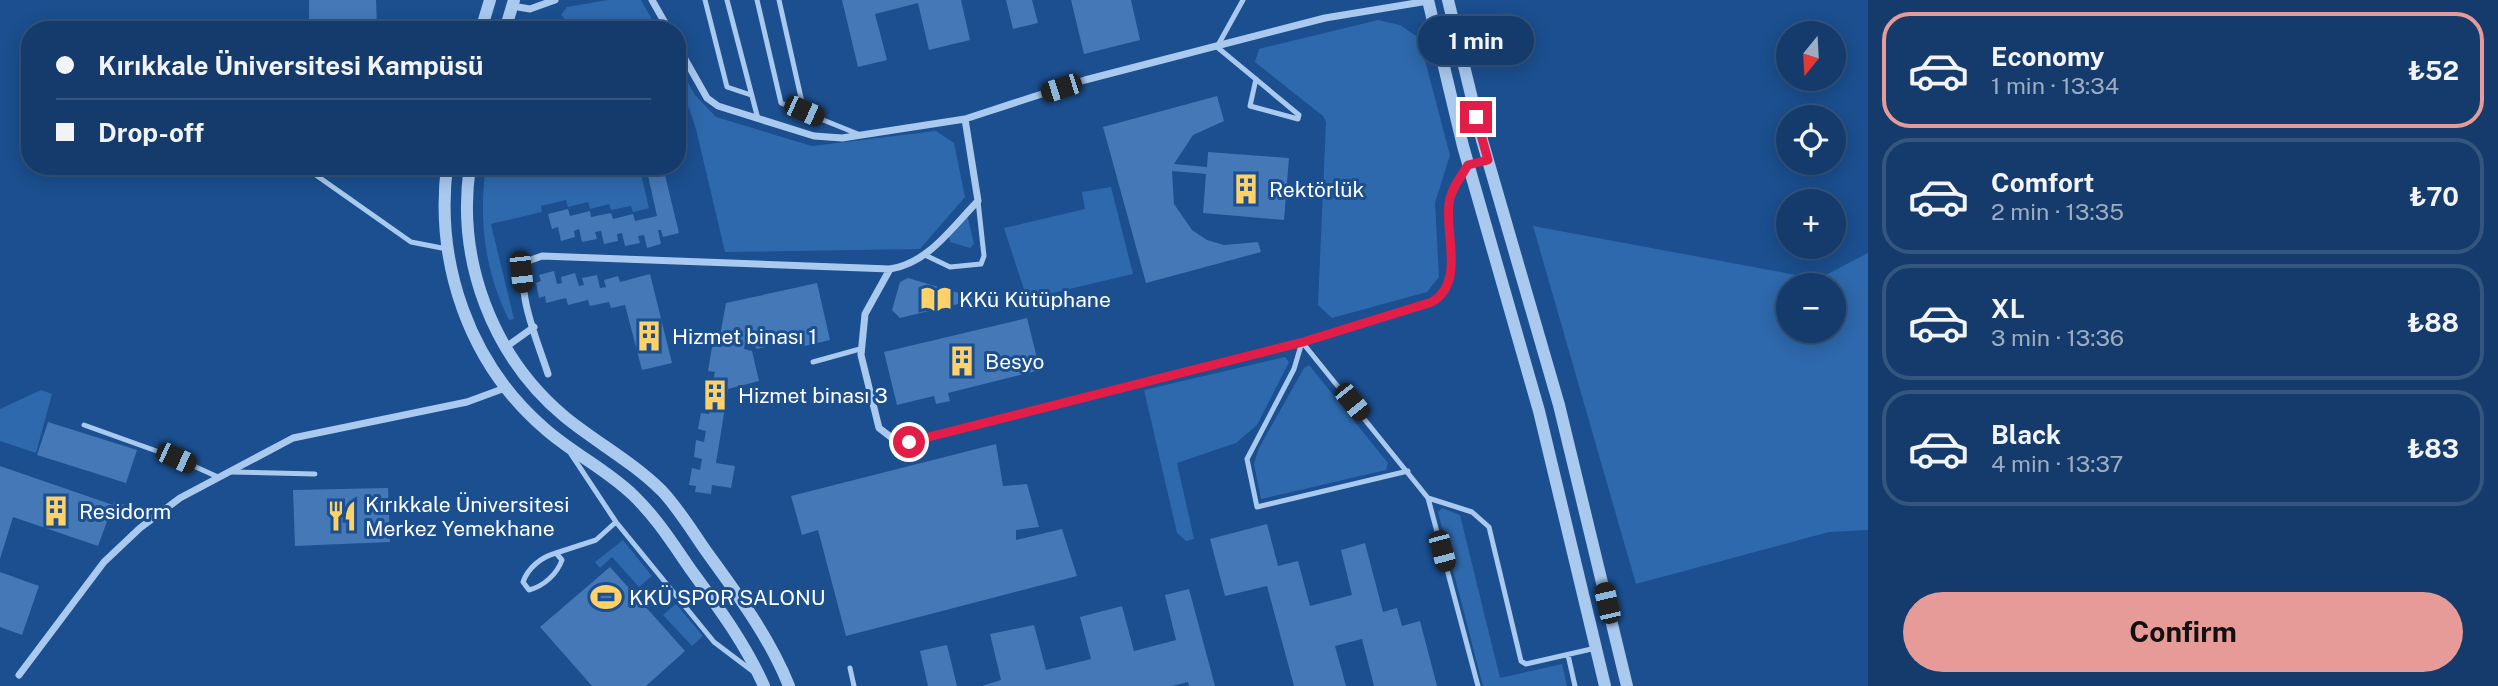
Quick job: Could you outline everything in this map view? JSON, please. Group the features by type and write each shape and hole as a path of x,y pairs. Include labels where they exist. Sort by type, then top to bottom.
{"street":[{"path":"484,21 491,0 530,9 555,0"},
{"path":"652,0 663,21"},
{"path":"686,60 709,100 722,108 824,138 861,135 965,119 1086,80 1325,18 1429,0 1468,165 1539,411 1605,686"},
{"path":"1448,0 1488,160 1559,405 1627,686"},
{"path":"508,21 513,3"},
{"path":"548,374 521,272 528,261 542,256 890,269 908,265 925,255 978,201 965,119"},
{"path":"890,269 867,309 860,349 879,428 892,439 909,442 1303,342 1432,302 1443,293 1451,274 1449,201 1468,165 1488,160"},
{"path":"446,175 444,207 447,249 460,303 486,359 505,388 533,419 615,480 653,515 734,630 762,682"},
{"path":"469,175 467,208 469,246 481,295 505,347 532,384 558,411 629,462 670,501 760,627 789,686"},
{"path":"447,249 469,246"},
{"path":"486,359 534,327"},
{"path":"19,675 116,550 173,503 293,438 467,402 505,388"},
{"path":"1592,633 1613,628"}],"lane":[{"path":"705,0 727,87 751,94"},
{"path":"727,0 758,119"},
{"path":"757,0 781,103 861,135"},
{"path":"779,0 804,111"},
{"path":"1243,0 1217,47 1256,79 1299,115 1298,119 1251,106 1256,79"},
{"path":"316,175 411,242 447,249"},
{"path":"925,255 950,267 981,264 984,256 978,201"},
{"path":"1303,342 1294,369 1247,459 1257,507 1408,471"},
{"path":"1303,342 1428,498 1478,686"},
{"path":"813,362 860,349"},
{"path":"84,425 176,458 218,477"},
{"path":"566,446 616,522 715,642 762,682"},
{"path":"228,471 315,474"},
{"path":"1428,498 1472,512 1489,527 1521,661 1527,664 1596,648"},
{"path":"556,553 562,560 559,569 539,587 529,590 523,582 526,573 546,555 596,540 616,522"},
{"path":"1568,655 1575,686"},
{"path":"850,667 854,686"}],"shaded area":[{"path":"608,0 641,0 653,21 567,21 561,15 567,7"},
{"path":"1378,20 1400,25 1419,38 1450,155 1435,203 1439,277 1427,292 1332,318 1318,305 1326,122 1323,116 1255,62 1259,49"},
{"path":"686,79 695,95 716,117 812,146 936,131 954,143 965,197 920,249 725,252 689,108 686,106"},
{"path":"485,175 641,175 649,208 633,212 631,206 611,210 609,204 590,209 588,202 568,207 566,200 541,206 542,212 491,224 514,319 509,320 489,264 483,225"},
{"path":"1111,187 1133,274 1027,299 1004,228 1085,209 1082,192"},
{"path":"967,214 974,244 970,248 950,242 949,237"},
{"path":"1533,226 1786,273 1776,273 1776,343 1846,343 1846,273 1830,273 1868,253 1868,530 1829,532 1636,584"},
{"path":"1285,357 1289,362 1257,425 1236,443 1177,463 1194,539 1186,541 1177,533 1144,390"},
{"path":"1309,365 1388,463 1386,470 1261,499 1254,464 1259,448 1304,368"},
{"path":"41,390 52,394 36,453 0,441 0,409"},
{"path":"114,501 141,510 128,522 109,516"},
{"path":"1442,508 1460,515 1500,678 1562,664 1567,686 1483,686 1438,512"},
{"path":"623,540 652,576 639,587 612,557 600,568 595,562"},
{"path":"676,604 703,636 692,646 663,615"}],"building":[{"path":"309,0 376,0 377,21 309,21"},
{"path":"842,0 961,0 970,40 929,50 918,3 875,14 887,60 858,67"},
{"path":"1006,0 1032,0 1038,23 1013,29"},
{"path":"1071,0 1131,0 1140,40 1084,54"},
{"name":"Rektörlük","path":"1217,96 1224,121 1193,135 1174,164 1207,167 1208,152 1289,158 1284,220 1203,213 1206,174 1172,171 1174,204 1192,230 1207,240 1224,245 1258,242 1261,252 1146,283 1103,127"},
{"path":"648,175 665,175 679,233 663,237 661,230 658,230 661,244 647,248 644,235 638,236 640,243 625,246 622,233 617,234 618,241 604,244 601,231 595,232 597,239 582,242 579,229 574,231 575,237 561,241 558,227 552,229 548,214 568,209 570,216 590,211 591,217 611,213 613,219 633,214 635,221 657,216"},
{"name":"Hizmet binası 1","path":"554,271 557,284 562,283 561,277 575,273 579,286 584,285 582,278 597,275 600,288 606,287 604,280 618,276 620,282 650,274 672,363 642,370 625,305 611,308 609,302 590,306 588,300 568,305 566,298 546,303 545,296 539,298 536,283 541,281 539,275"},
{"name":"KKü Kütüphane","path":"908,278 979,299 900,318 892,310 900,282"},
{"name":"Hizmet binası 3","path":"817,283 830,340 800,347 798,340 756,349 752,332 747,334 744,349 752,351 759,381 728,389 716,463 735,466 731,488 712,485 711,494 695,492 696,486 689,485 692,468 700,470 702,459 694,457 696,440 704,442 706,431 698,429 701,413 709,414 711,403 703,401 706,385 712,386 715,372 708,371 714,335 720,336 726,303"},
{"name":"Besyo","path":"1027,318 1040,370 948,393 950,401 936,404 934,396 897,405 884,352"},
{"path":"48,422 137,450 126,483 37,455"},
{"path":"996,444 1003,486 1027,484 1039,527 1016,530 1016,540 1062,529 1077,576 846,636 818,530 802,535 791,496"},
{"name":"Residorm","path":"0,466 113,505 98,546 13,517 0,559"},
{"name":"Kırıkkale Üniversitesi Merkez Yemekhane","path":"388,488 390,542 295,546 293,490"},
{"path":"1267,524 1278,566 1298,561 1310,606 1352,595 1341,550 1365,543 1383,612 1397,608 1402,626 1420,621 1437,686 1374,686 1362,639 1335,646 1346,686 1294,686 1267,586 1225,596 1210,539"},
{"name":"KKÜ SPOR SALONU","path":"610,567 685,651 646,686 592,686 540,627"},
{"path":"0,572 39,586 22,635 0,627"},
{"path":"1189,589 1215,686 1189,686 1188,682 1172,686 982,686 1001,680 990,634 1034,625 1046,670 1091,659 1080,617 1122,606 1134,651 1176,640 1165,595"},
{"path":"947,645 957,686 928,686 920,651"}],"place":[{"name":"Rektörlük","path":"1246,189"},
{"name":"KKü Kütüphane","path":"936,299"},
{"name":"Hizmet binası 1","path":"649,336"},
{"name":"Besyo","path":"962,361"},
{"name":"Hizmet binası 3","path":"715,395"},
{"name":"Residorm","path":"56,511"},
{"name":"Kırıkkale Üniversitesi Merkez Yemekhane","path":"342,516"},
{"name":"KKÜ SPOR SALONU","path":"606,597"}],"route":[{"path":"909,442 1303,342 1432,302 1443,293 1450,281 1449,206 1452,192 1468,165 1488,160 1476,117"}]}
